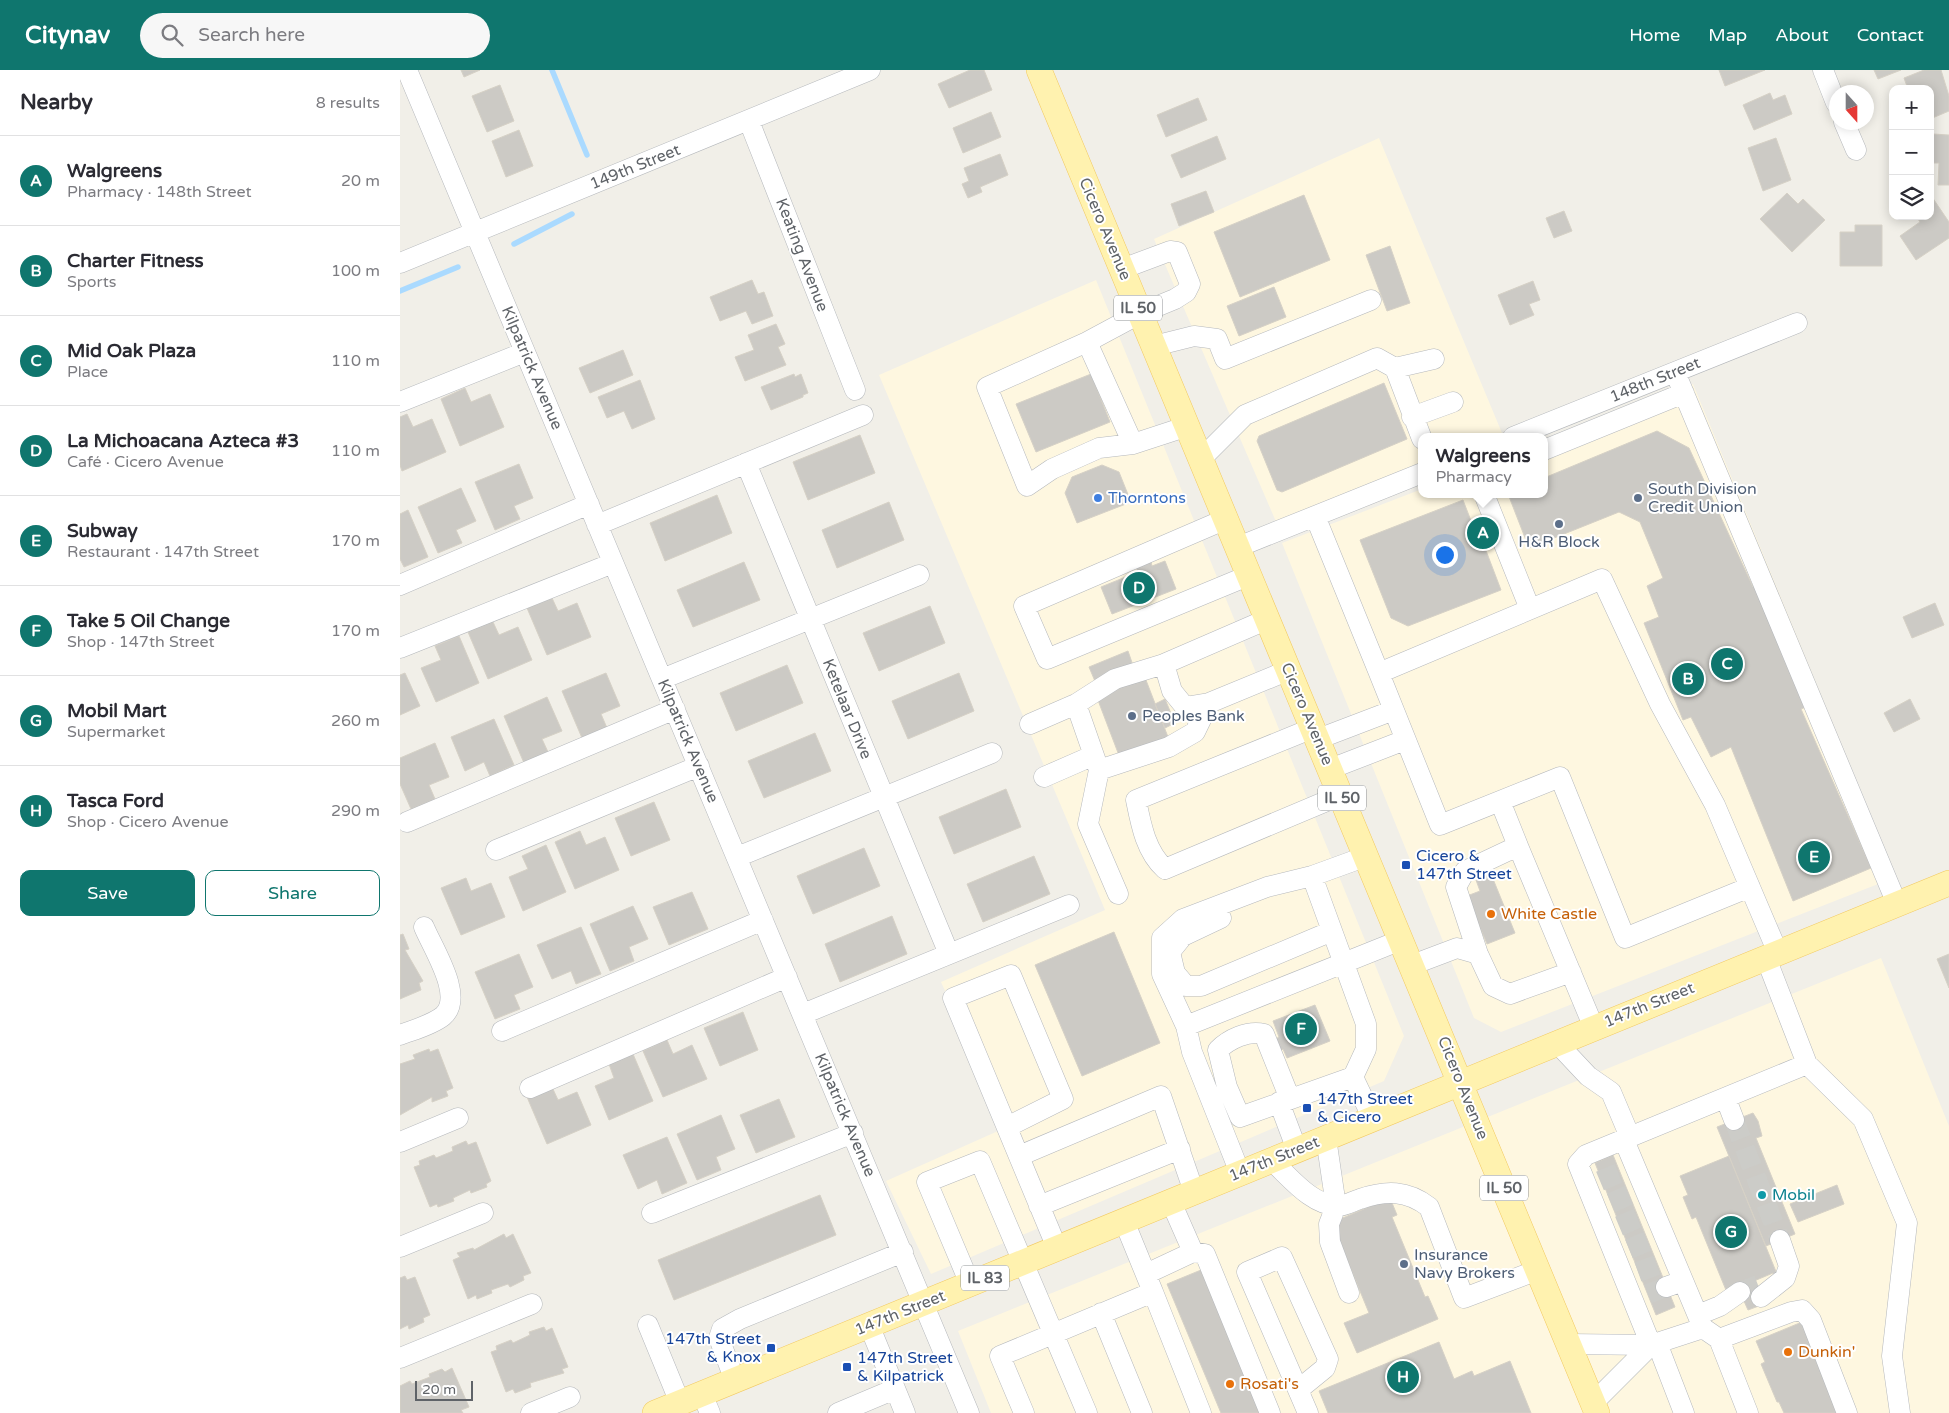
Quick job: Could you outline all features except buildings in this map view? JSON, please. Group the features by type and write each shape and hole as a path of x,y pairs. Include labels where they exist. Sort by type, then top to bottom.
{"main road":[{"name":"Cicero Avenue","path":"1039,70 1595,1408"},
{"name":"147th Street","path":"655,1413 698,1403 735,1380 1949,883"}],"street":[{"name":"Kilpatrick Avenue","path":"407,70 969,1413"},
{"name":"149th Street","path":"400,263 870,70"},
{"path":"1823,70 1829,86"},
{"name":"Keating Avenue","path":"749,121 855,390"},
{"path":"1847,130 1856,150"},
{"path":"1122,270 1170,251 1177,252 1190,284 1186,292 1141,313 1087,342 987,387 1027,486 1052,469 1099,448 1132,444 1188,426"},
{"path":"1154,346 1194,336 1217,339 1224,359 1371,300"},
{"name":"148th Street","path":"1523,433 1797,323"},
{"path":"1087,342 1132,444"},
{"path":"400,402 525,352"},
{"path":"1201,459 1245,415 1377,358 1395,368 1419,433"},
{"path":"1395,368 1434,359"},
{"path":"1675,372 1898,904"},
{"path":"1548,448 1684,393"},
{"path":"1412,417 1453,402"},
{"path":"597,525 863,414"},
{"name":"Ketelaar Drive","path":"746,463 949,954"},
{"path":"1238,547 1418,475"},
{"path":"1486,498 1530,609"},
{"path":"400,585 589,504"},
{"path":"1315,516 1440,825 1560,777 1625,938 1750,887"},
{"path":"1226,519 1024,606 1047,658 1250,575"},
{"path":"400,648 613,563"},
{"path":"662,679 919,575"},
{"path":"1379,673 1602,579 1660,704 1715,805 1750,887 1807,1064 1863,1118 1907,1223 1892,1356 1900,1413"},
{"path":"1030,724 1076,704 1115,679 1164,664 1268,619"},
{"path":"1164,664 1172,692 1185,707 1209,703 1289,670"},
{"path":"1044,777 1095,763 1169,747 1195,732 1209,703"},
{"path":"1076,704 1095,763 1088,824 1118,894"},
{"path":"407,822 675,709"},
{"path":"1341,795 1165,869 1154,859 1140,824 1136,800 1315,733 1394,710"},
{"path":"1330,768 1405,740"},
{"path":"737,857 992,753"},
{"path":"496,850 699,766"},
{"path":"1500,801 1513,847 1594,1028"},
{"path":"1513,847 1495,847 1457,866 1446,878 1446,893 1467,937 1476,949 1493,986 1510,994 1570,972"},
{"path":"1240,1173 1192,1052 1186,1026 1162,974 1162,938 1183,920 1267,887 1304,878 1367,856"},
{"path":"1304,878 1281,894 1184,936 1170,952 1175,972 1186,986 1201,986 1332,930"},
{"path":"1296,1150 1285,1100 1264,1034 1255,1032 1226,1043 1218,1050 1227,1087 1240,1117 1285,1100 1353,1077 1366,1050 1366,1024 1332,930 1304,878"},
{"path":"803,1014 1069,905"},
{"path":"502,1032 764,920"},
{"path":"400,1035 441,1018 449,1010 452,1001 449,983 424,927"},
{"path":"1186,1026 1401,940"},
{"path":"1412,965 1456,948 1476,949"},
{"path":"1007,1127 1063,1099 1010,975 954,998 1039,1206 1057,1248"},
{"path":"530,1088 787,977"},
{"path":"1557,1043 1588,1076 1610,1092 1627,1138 1627,1170 1665,1261 1675,1284 1700,1322 1719,1340 1748,1413"},
{"path":"1684,1413 1654,1344 1640,1297 1594,1183 1578,1164 1586,1155 1726,1099 1807,1064"},
{"path":"1353,1077 1373,1119"},
{"path":"1019,1156 1161,1096 1194,1192"},
{"path":"1726,1099 1734,1120"},
{"path":"400,1142 458,1118"},
{"path":"652,1213 853,1133"},
{"path":"1326,1138 1336,1206 1329,1224 1330,1242 1349,1292"},
{"path":"1039,1206 1180,1149"},
{"path":"970,1284 927,1182 980,1161 1087,1413"},
{"path":"1272,1161 1311,1196 1336,1206 1380,1192 1402,1193 1417,1198 1429,1207 1464,1298 1538,1270"},
{"path":"1171,1202 1193,1252"},
{"path":"400,1247 483,1213"},
{"path":"1124,1221 1201,1413"},
{"path":"1595,1408 1654,1344 1700,1322 1720,1306 1756,1293 1784,1278 1789,1266 1780,1240"},
{"path":"735,1380 719,1338 722,1329 740,1319 903,1252"},
{"path":"1024,1413 1000,1356 1101,1313 1149,1283 1193,1252 1205,1254 1270,1413"},
{"path":"1298,1390 1325,1368 1328,1359 1282,1257 1247,1272 1298,1390 1308,1413"},
{"path":"400,1358 532,1304"},
{"path":"1719,1340 1791,1312 1802,1310 1811,1320 1847,1413"},
{"path":"1101,1313 1142,1413"},
{"path":"648,1325 698,1403"},
{"path":"869,1325 905,1413"},
{"path":"1568,1344 1654,1344"},
{"path":"838,1413 895,1390"},
{"path":"531,1413 570,1397"}],"shaded area":[{"path":"1379,138 1502,433 1418,433 1418,467 1277,524 1154,239"},
{"path":"1096,280 1404,1036 1384,1081 931,1274 886,1181 1007,1127 941,982 1105,910 879,375"},
{"path":"1693,384 1896,877 1501,1032 1474,1018 1282,543 1418,491 1418,498 1548,498 1548,439"},
{"path":"1881,958 1949,1126 1949,1413 991,1413 958,1331"}],"waterway":[{"path":"552,70 587,155"},
{"path":"514,244 572,214"},
{"path":"400,291 458,267"}],"tunnel":[{"path":"1734,1120 1780,1240"},
{"path":"1600,1181 1619,1173"},
{"path":"1611,1203 1629,1195"},
{"path":"1619,1226 1638,1218"},
{"path":"1629,1249 1648,1241"},
{"path":"1638,1272 1657,1265"},
{"path":"1740,1292 1758,1285"},
{"path":"1648,1294 1666,1287"}],"place":[{"name":"Thorntons","path":"1098,498"},
{"name":"South Division Credit Union","path":"1638,498"},
{"name":"H&R Block","path":"1559,524"},
{"name":"Walgreens","path":"1483,533"},
{"name":"La Michoacana Azteca #3","path":"1139,588"},
{"name":"Mid Oak Plaza","path":"1727,664"},
{"name":"Charter Fitness","path":"1688,679"},
{"name":"Peoples Bank","path":"1132,716"},
{"name":"Subway","path":"1814,857"},
{"name":"Cicero & 147th Street","path":"1406,865"},
{"name":"White Castle","path":"1491,914"},
{"name":"Take 5 Oil Change","path":"1301,1029"},
{"name":"147th Street & Cicero","path":"1307,1108"},
{"name":"Mobil","path":"1762,1195"},
{"name":"Mobil Mart","path":"1731,1232"},
{"name":"Insurance Navy Brokers","path":"1404,1264"},
{"name":"147th Street & Knox","path":"771,1348"},
{"name":"Dunkin'","path":"1788,1352"},
{"name":"147th Street & Kilpatrick","path":"847,1367"},
{"name":"Tasca Ford","path":"1403,1377"},
{"name":"Rosati's","path":"1230,1384"}]}
